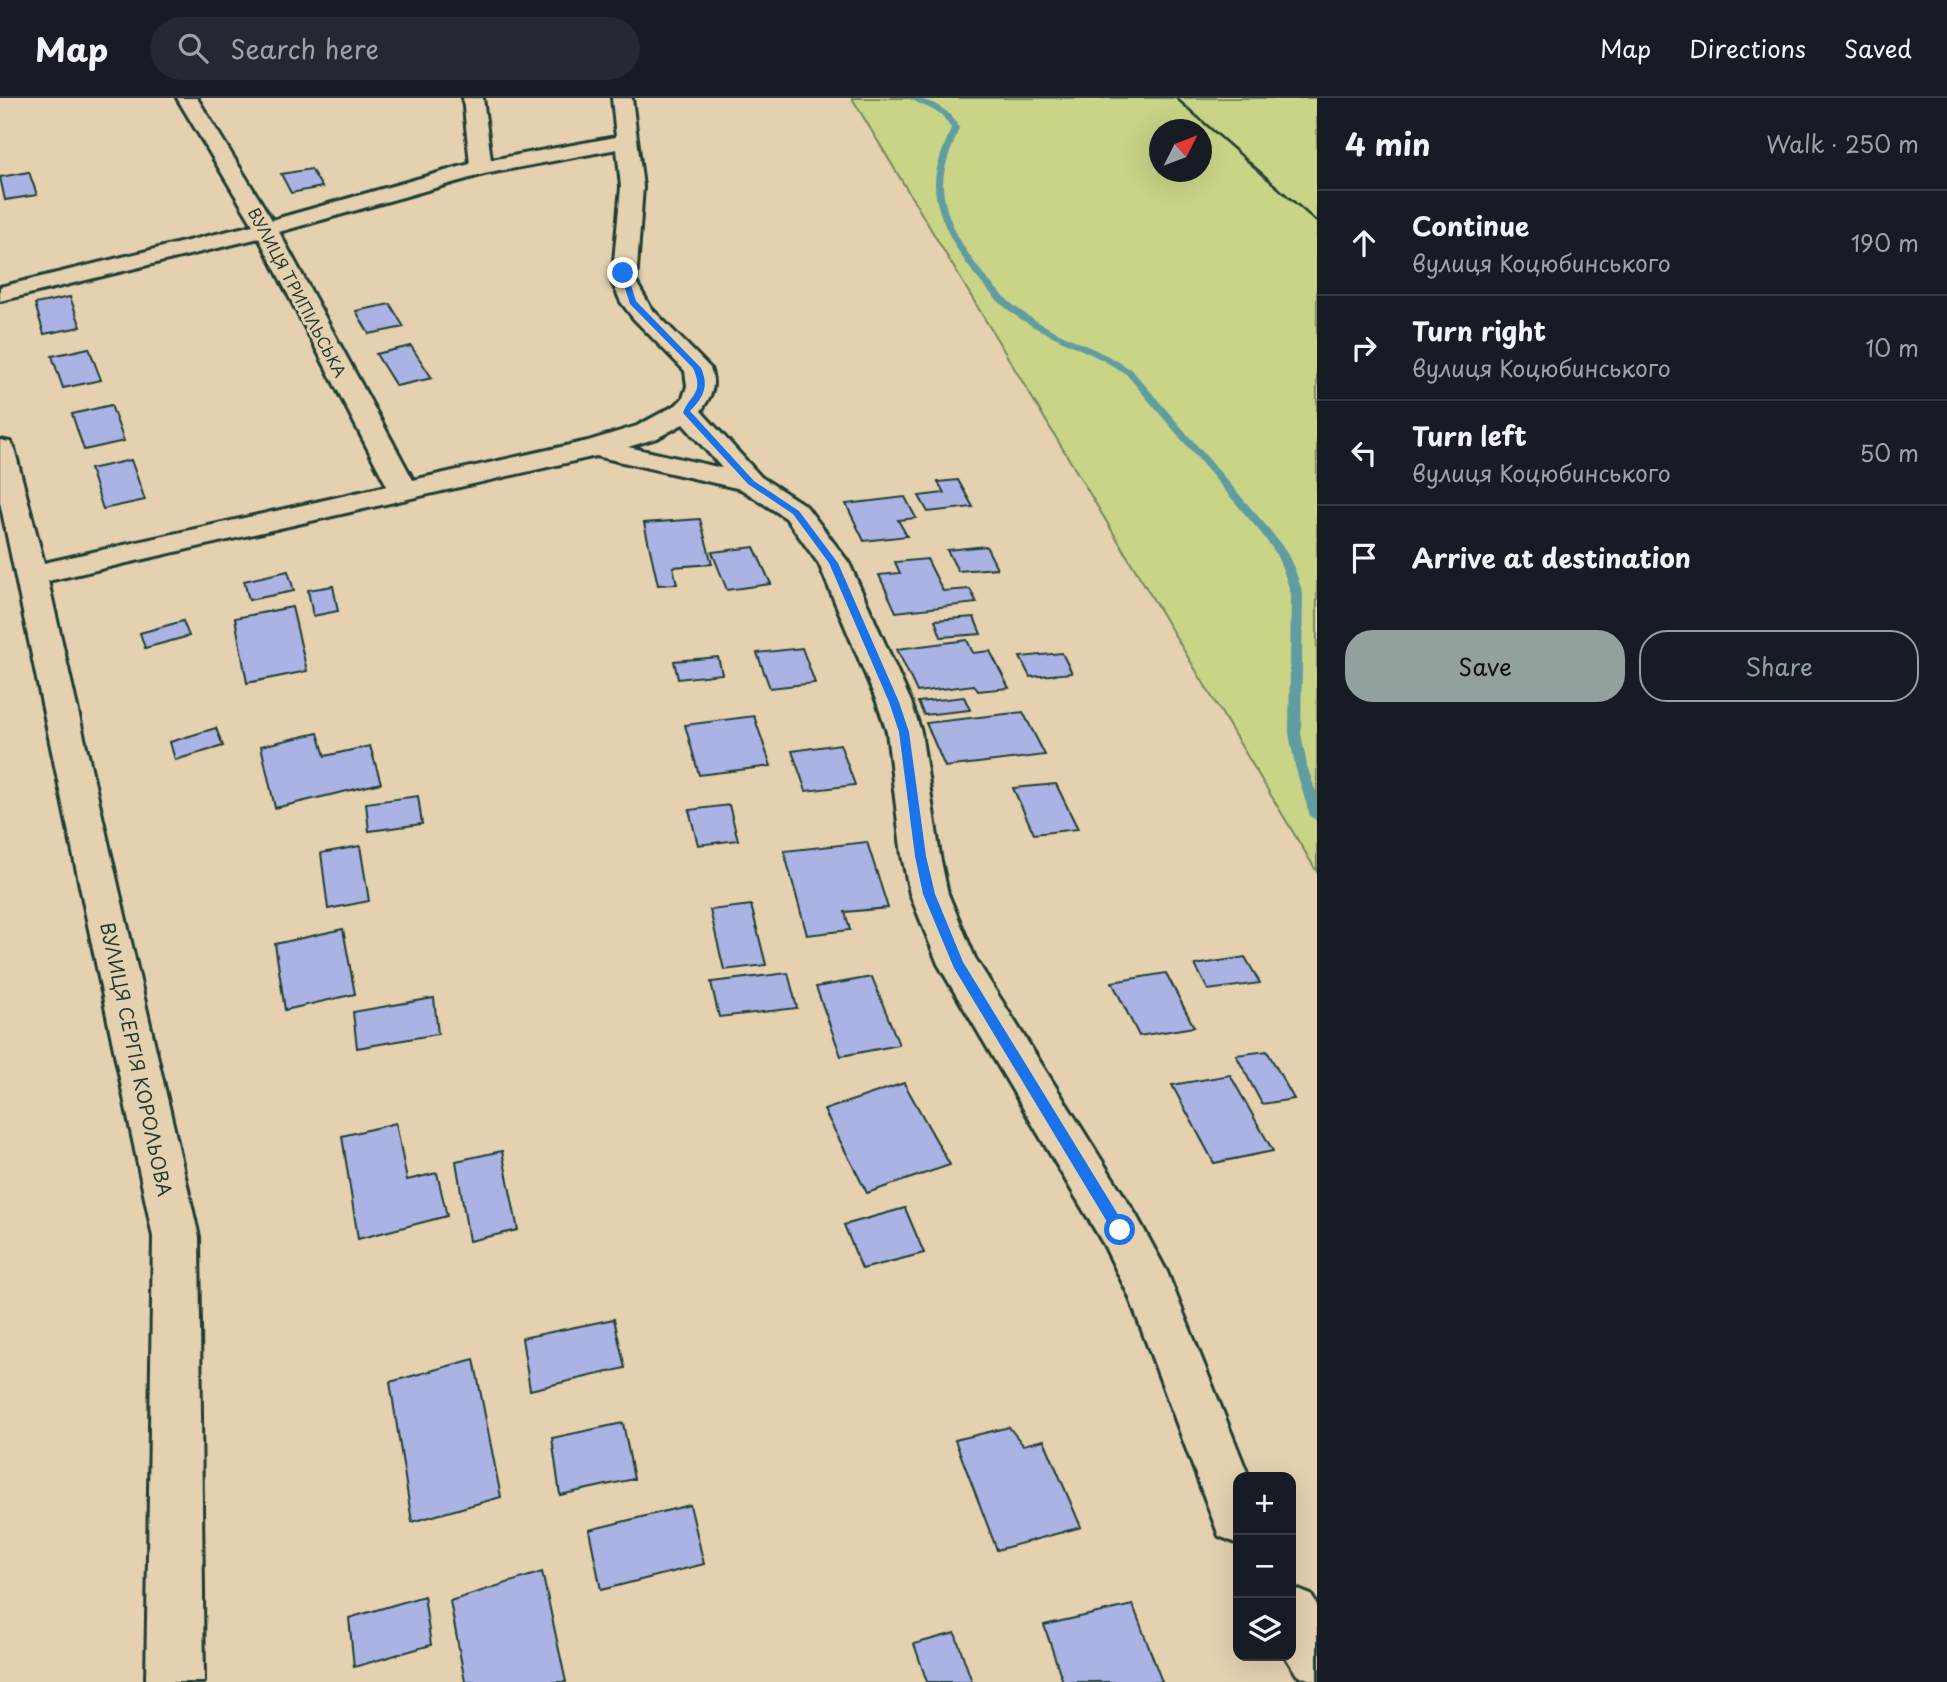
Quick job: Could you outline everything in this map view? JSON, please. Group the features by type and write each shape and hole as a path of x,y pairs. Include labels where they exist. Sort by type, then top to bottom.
{"street":[{"name":"ВУЛИЦЯ ТРИПІЛЬСЬКА","path":"187,98 265,229 404,490"},
{"path":"473,98 481,168"},
{"path":"31,575 596,448 647,432 686,411 702,388 702,378 697,368 633,302 624,282 632,187 622,98"},
{"path":"0,294 265,229 481,168 628,141"},
{"path":"686,411 751,483 796,512 834,563 894,702 904,732 921,856 929,894 942,928 958,964 1120,1230 1150,1288 1233,1504"},
{"name":"ВУЛИЦЯ СЕРГІЯ КОРОЛЬОВА","path":"0,447 10,525 31,575 176,1237 175,1682"},
{"path":"596,448 751,483"},
{"path":"1296,1623 1317,1655"}],"green space":[{"path":"852,98 1317,98 1317,872"}],"building":[{"path":"311,169 322,187 291,193 281,174"},
{"path":"29,172 37,195 5,200 0,177"},
{"path":"70,297 81,327 44,334 35,304"},
{"path":"390,304 404,327 369,334 356,311"},
{"path":"411,346 432,378 396,386 376,354"},
{"path":"89,348 101,380 63,388 52,356"},
{"path":"111,405 124,441 84,450 72,414"},
{"path":"131,460 145,500 103,509 90,469"},
{"path":"958,480 973,507 928,512 919,496 944,493 938,482"},
{"path":"905,497 916,518 898,520 907,536 864,541 846,504"},
{"path":"700,519 712,564 673,567 677,584 658,585 644,523"},
{"path":"986,546 997,568 958,571 947,550"},
{"path":"754,547 771,584 727,590 712,552"},
{"path":"927,559 943,591 970,589 977,603 896,612 879,575 900,573 895,562"},
{"path":"288,571 294,591 249,600 244,581"},
{"path":"333,586 338,611 313,616 308,590"},
{"path":"292,607 307,671 247,683 235,618"},
{"path":"974,617 981,634 941,637 935,620"},
{"path":"183,621 189,636 145,648 140,633"},
{"path":"967,640 973,653 990,651 1009,688 978,691 974,685 917,692 897,649"},
{"path":"802,648 815,683 770,688 757,653"},
{"path":"1062,653 1072,673 1030,677 1020,657"},
{"path":"718,657 722,674 678,679 674,661"},
{"path":"964,697 970,710 924,715 918,702"},
{"path":"1023,712 1045,755 945,767 926,723"},
{"path":"754,716 771,766 699,775 685,725"},
{"path":"216,728 223,746 175,760 170,742"},
{"path":"318,733 325,756 370,746 381,783 275,808 261,746"},
{"path":"840,744 855,785 806,791 792,751"},
{"path":"1056,784 1078,829 1034,834 1013,788"},
{"path":"418,796 422,824 369,831 366,803"},
{"path":"729,805 738,840 698,845 689,810"},
{"path":"867,842 888,908 845,912 850,930 807,935 784,851"},
{"path":"360,846 369,901 328,909 321,853"},
{"path":"751,905 766,965 724,970 710,910"},
{"path":"343,929 355,994 285,1010 275,944"},
{"path":"1245,957 1260,983 1208,990 1195,965"},
{"path":"788,973 797,1008 719,1017 711,982"},
{"path":"1166,973 1194,1027 1139,1036 1112,982"},
{"path":"872,977 899,1045 841,1056 816,987"},
{"path":"434,998 438,1034 357,1048 353,1012"},
{"path":"1267,1051 1294,1099 1262,1104 1236,1055"},
{"path":"1230,1075 1273,1151 1214,1163 1172,1085"},
{"path":"904,1083 950,1165 867,1193 824,1110"},
{"path":"396,1123 407,1180 437,1173 447,1216 358,1239 342,1136"},
{"path":"502,1151 518,1230 469,1241 456,1161"},
{"path":"905,1208 924,1253 862,1269 844,1225"},
{"path":"614,1319 625,1368 530,1390 522,1338"},
{"path":"474,1359 501,1497 412,1522 390,1382"},
{"path":"623,1423 634,1479 560,1495 552,1438"},
{"path":"1009,1427 1023,1445 1044,1440 1081,1527 997,1550 955,1440"},
{"path":"690,1505 704,1564 601,1590 589,1530"},
{"path":"542,1572 566,1682 465,1682 450,1601"},
{"path":"424,1596 431,1645 354,1667 349,1618"},
{"path":"1133,1605 1162,1682 1063,1682 1044,1625"},
{"path":"955,1633 972,1682 927,1682 914,1644"}],"waterway":[{"path":"912,98 943,112 955,128 941,171 941,201 956,239 982,277 996,294 1024,317 1103,356 1129,372 1280,551 1297,594 1295,733 1301,766 1317,816"}],"railway":[{"path":"1176,98 1317,222"}],"route":[{"path":"623,273 633,302 697,368 702,378 702,388 686,411 751,483 796,512 834,563 894,702 904,732 921,856 929,894 942,928 958,964 1120,1230"}]}
